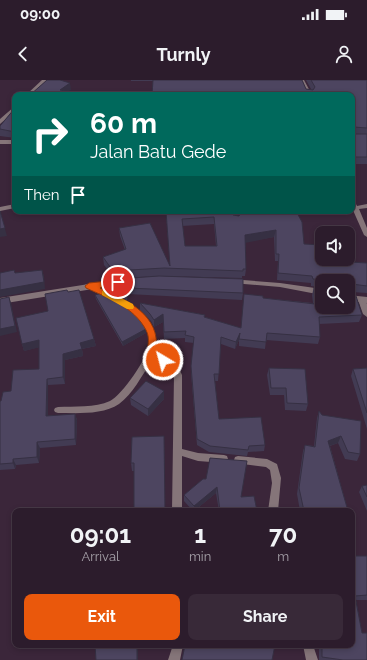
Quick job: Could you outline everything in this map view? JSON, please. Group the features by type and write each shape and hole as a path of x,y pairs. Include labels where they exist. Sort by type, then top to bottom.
{"street":[{"path":"32,92 45,80"},
{"path":"302,80 308,92"},
{"path":"0,122 12,111"},
{"path":"0,142 12,142"},
{"path":"355,204 367,206"},
{"path":"0,209 12,207"},
{"path":"355,209 367,236"},
{"path":"233,214 236,221"},
{"path":"0,301 89,286 137,281"},
{"path":"226,281 280,285 315,291"},
{"path":"58,410 106,406 115,403 144,368 152,352 153,340 151,330 139,313 118,299 89,286"},
{"path":"364,300 367,314"},
{"path":"152,352 175,368 178,375 177,508"},
{"path":"177,451 198,457 266,463 274,467 278,475 273,508"},
{"path":"174,660 177,648"},
{"path":"309,648 312,660"}],"building":[{"path":"47,80 60,80 70,83 60,90 70,92 33,92"},
{"path":"153,80 302,80 306,89 313,90 315,87 311,80 367,80 367,128 355,127 355,92 152,92"},
{"path":"12,112 12,131 0,129 0,126"},
{"path":"355,134 367,134 367,157 355,157"},
{"path":"0,211 5,228 0,229"},
{"path":"166,214 233,214 239,216 240,214 298,214 302,222 304,244 315,245 315,266 355,266 355,262 367,263 367,286 355,284 355,274 315,274 315,279 313,279 312,276 278,273 279,254 276,254 276,230 245,235 246,269 243,269 243,271 164,268 113,271 103,257 126,249 119,228 150,223 170,266","holes":["214,217 217,246 185,246 182,219"]},
{"path":"14,270 15,273 42,270 44,282 0,290 0,273"},
{"path":"159,276 243,279 243,293 128,288 127,294 113,287 123,285 118,279"},
{"path":"67,290 68,292 79,290 94,339 80,343 82,349 63,354 63,377 47,379 46,416 75,414 75,439 37,442 37,457 13,459 13,463 0,464 0,401 3,392 11,391 13,370 39,369 39,340 22,344 16,318 48,311 45,294"},
{"path":"102,293 128,308 140,318 146,329 122,342 95,295"},
{"path":"244,294 263,296 263,298 315,304 315,314 355,314 356,296 362,315 319,317 320,337 267,333 266,342 239,339 240,333 236,342 221,337 219,374 214,374 219,419 261,417 265,445 249,446 248,450 210,446 197,439 191,366 194,337 185,335 186,331 164,332 163,314 154,320 140,303 205,315 204,317 241,328"},
{"path":"9,297 15,326 0,329 0,299"},
{"path":"269,368 305,369 308,404 287,403 286,388 271,388"},
{"path":"367,368 367,413 353,369"},
{"path":"146,381 164,391 148,409 130,398"},
{"path":"319,411 322,415 361,421 360,454 348,452 341,436 328,441 347,508 303,508 299,488 305,445 315,447"},
{"path":"164,436 165,508 134,508 134,463 131,463 132,437"},
{"path":"210,458 247,461 241,497 254,496 256,508 220,508 217,487 194,506 184,495 203,479 206,479"},
{"path":"367,485 367,497 362,486"},
{"path":"355,556 367,556 367,595 355,596"},
{"path":"355,596 362,633 367,633 367,660 343,660 322,657 322,648 355,648"},
{"path":"95,648 137,648 137,660 96,660"},
{"path":"184,648 274,648 272,660 182,660"}],"slow traffic":[{"path":"105,293 130,307"}],"route":[{"path":"118,282 89,286 118,299 139,313 151,330 153,340 152,352 163,360"}]}
